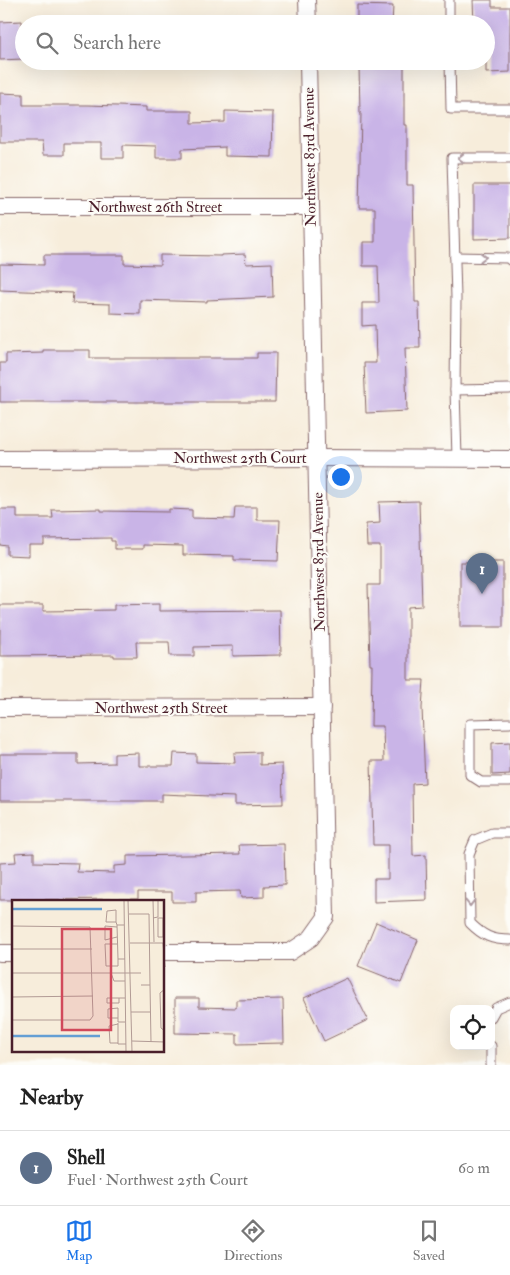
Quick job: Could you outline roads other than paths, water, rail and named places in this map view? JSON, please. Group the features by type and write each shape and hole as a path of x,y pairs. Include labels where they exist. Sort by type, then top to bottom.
{"street":[{"path":"307,0 308,15"},
{"name":"Northwest 83rd Avenue","path":"165,952 290,952 311,938 326,917 308,70"},
{"name":"Northwest 26th Street","path":"0,207 311,207"},
{"name":"Northwest 25th Court","path":"0,459 510,459"},
{"name":"Northwest 25th Street","path":"0,708 322,707"}],"lane":[{"path":"449,0 449,15"},
{"path":"450,70 451,109 510,109"},
{"path":"456,458 456,298 452,158 510,158"},
{"path":"455,257 508,258 510,260"},
{"path":"455,390 510,389"},
{"path":"510,724 470,724 470,774 481,782 510,782"},
{"path":"510,833 492,833 476,840 469,854 470,923 481,934 499,940 510,940"},
{"path":"495,1010 510,1002"},
{"path":"490,1050 491,1065"}],"place":[{"name":"Shell","path":"482,594"}]}
